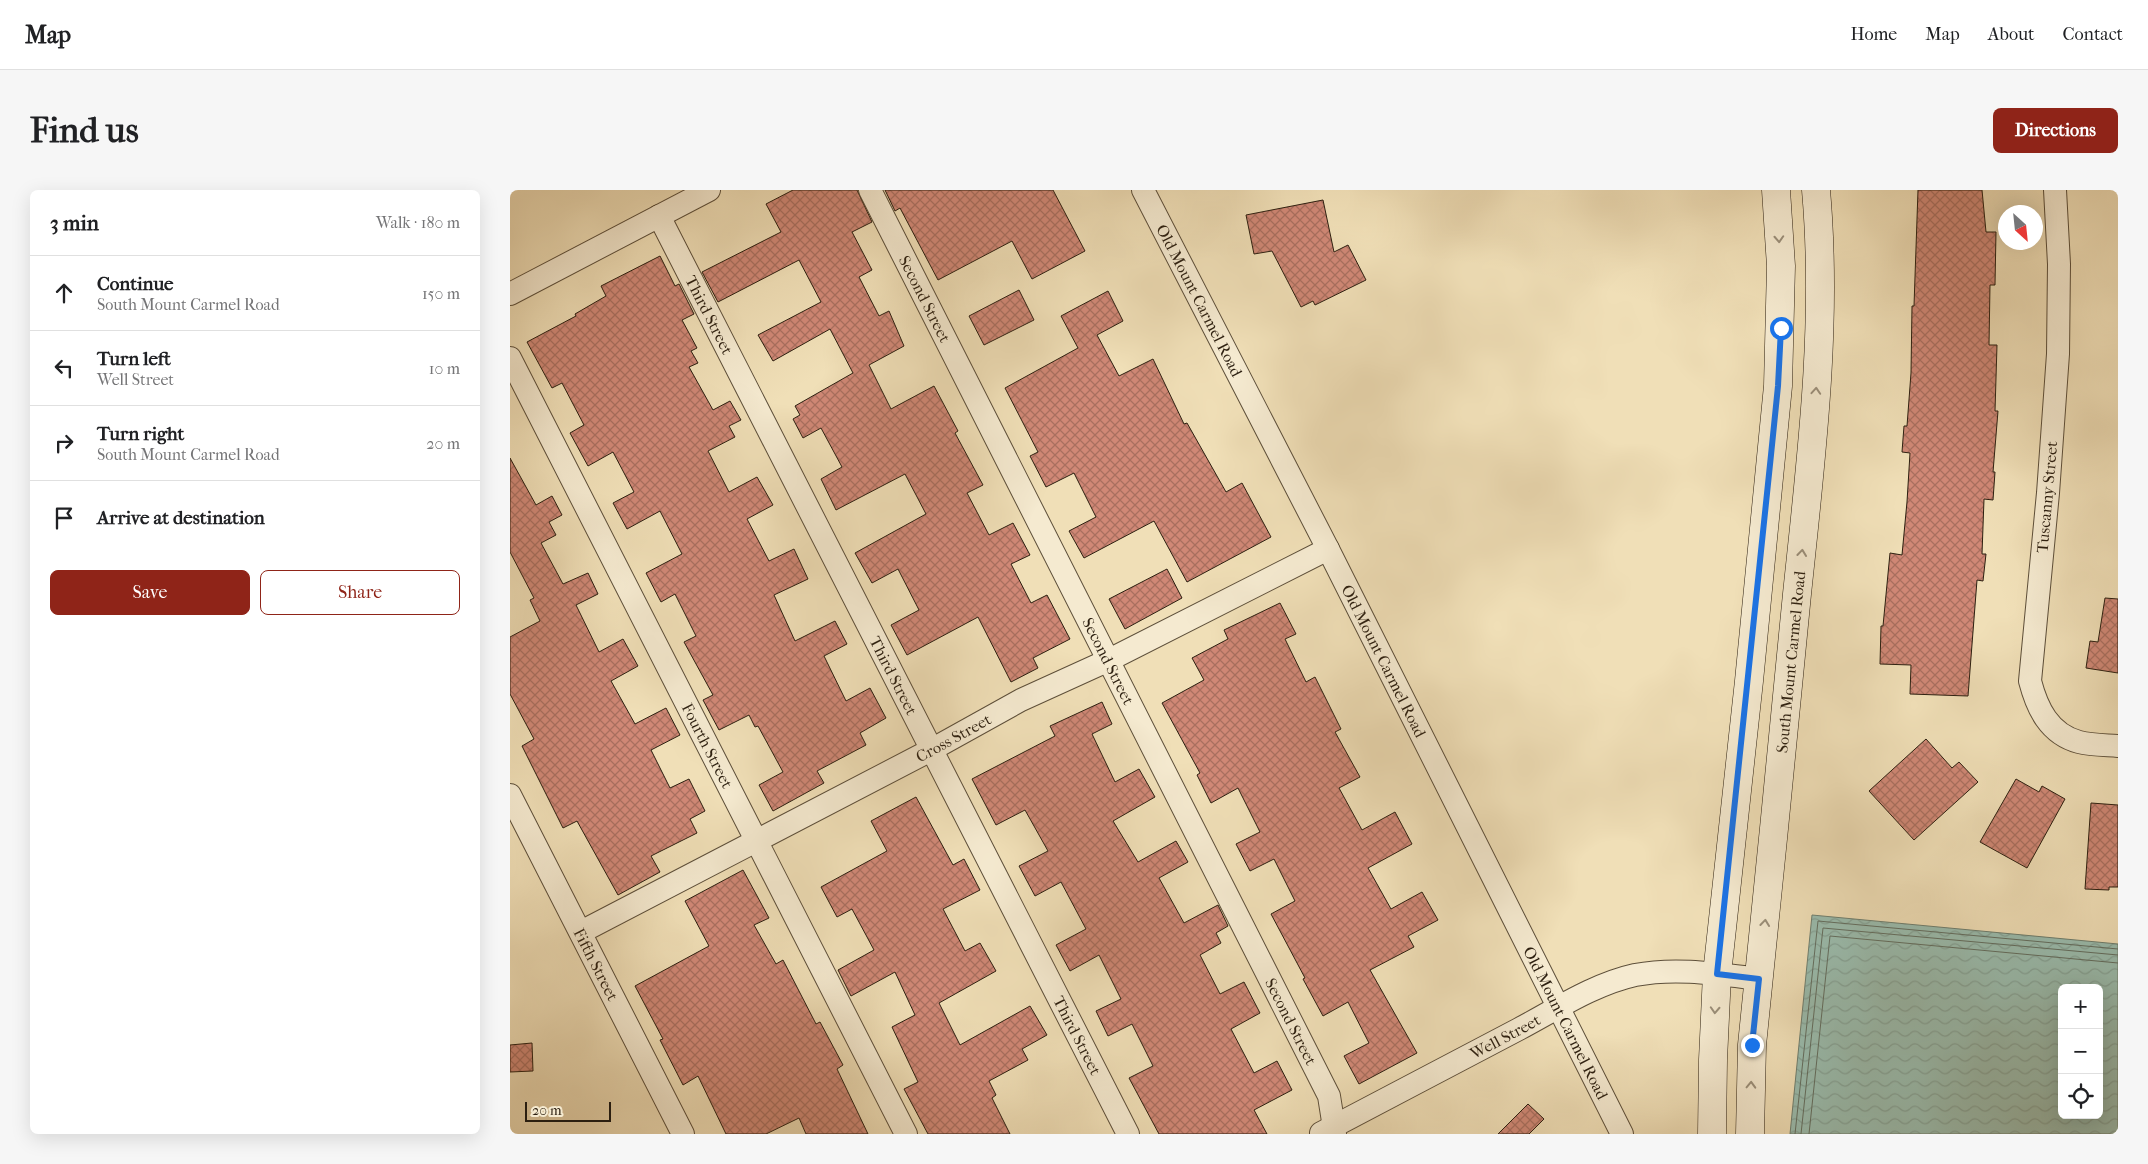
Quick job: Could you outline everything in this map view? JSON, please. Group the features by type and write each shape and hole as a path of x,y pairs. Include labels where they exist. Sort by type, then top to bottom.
{"street":[{"path":"510,294 709,190"},
{"name":"Second Street","path":"870,190 1329,1096 1330,1131"},
{"name":"Old Mount Carmel Road","path":"1143,190 1328,549 1622,1134"},
{"path":"1712,1134 1717,974 1748,691 1778,386 1781,266 1776,190"},
{"name":"South Mount Carmel Road","path":"1750,1134 1752,1045 1814,430 1821,324 1819,225 1816,190"},
{"name":"Tuscanny Street","path":"2055,190 2059,264 2058,354 2048,493 2030,681 2036,703 2046,720 2061,734 2079,742 2118,746"},
{"name":"Third Street","path":"659,216 1128,1134"},
{"name":"Fourth Street","path":"510,358 906,1134"},
{"name":"Cross Street","path":"581,932 932,750 1021,700 1109,660 1328,549"},
{"name":"Fifth Street","path":"510,795 683,1134"},
{"name":"Well Street","path":"1330,1131 1559,1008 1595,990 1635,975 1675,971 1759,979"}],"water":[{"path":"1812,915 2118,944 2118,1134 1790,1134"}],"building":[{"path":"793,190 857,190 872,222 852,232 872,270 859,277 879,316 889,311 904,346 869,365 891,409 934,386 958,431 955,433 983,485 967,493 989,535 1013,523 1030,555 1011,564 1031,603 1047,595 1070,639 1033,658 1038,668 1011,682 978,617 907,655 891,625 919,610 898,569 872,583 855,553 926,514 905,474 836,510 821,479 842,467 821,428 803,438 793,419 800,415 795,406 853,373 830,329 773,361 758,335 821,302 799,260 718,302 702,272 781,232 766,204"},
{"path":"885,190 1053,190 1085,251 1032,279 1012,241 938,280 900,208 895,211"},
{"path":"1918,190 1982,190 1986,232 1996,232 1995,285 1990,285 1989,345 1997,345 1995,411 1998,411 1993,472 1995,472 1993,500 1984,499 1982,554 1986,554 1983,581 1977,580 1968,696 1910,694 1911,665 1880,664 1881,626 1883,626 1890,553 1902,555 1907,502 1910,453 1902,452 1904,426 1907,426 1911,373 1912,306 1914,306"},
{"path":"1323,200 1334,252 1348,245 1366,280 1315,305 1313,301 1301,307 1272,251 1254,254 1246,215"},
{"path":"660,256 675,286 679,284 694,314 682,320 697,348 691,351 698,363 689,367 713,410 730,401 741,420 729,426 735,437 708,451 729,492 757,477 773,505 747,519 769,561 794,549 808,579 774,595 795,641 835,621 847,644 824,656 846,701 870,688 886,718 860,733 866,745 817,771 824,783 773,811 759,785 783,772 758,726 755,727 749,715 719,730 703,700 713,695 684,642 696,636 675,594 661,602 646,573 682,554 660,511 627,529 613,503 634,492 613,452 588,466 570,433 584,425 562,383 552,388 527,342 576,316 575,314 606,296 601,286"},
{"path":"1019,290 1034,320 984,345 969,316"},
{"path":"1108,291 1123,321 1097,335 1119,376 1153,359 1184,424 1187,423 1226,492 1242,483 1271,537 1187,582 1154,521 1084,558 1069,531 1096,517 1074,473 1046,487 1030,456 1038,452 1005,388 1078,348 1061,316"},
{"path":"510,458 536,505 552,496 562,515 549,522 556,535 541,543 563,584 588,573 598,594 576,605 599,652 623,639 638,666 611,681 635,724 666,708 680,735 651,750 670,788 689,779 705,811 690,819 697,833 651,856 660,872 618,895 577,821 563,828 522,746 534,739 510,694 510,637 540,621 530,600 534,598 510,552"},
{"path":"1167,569 1182,598 1125,629 1109,599"},
{"path":"2105,598 2118,599 2118,673 2086,668 2090,641 2098,642"},
{"path":"1280,603 1296,634 1285,639 1306,682 1315,677 1341,729 1335,732 1360,777 1339,788 1362,830 1395,812 1412,844 1368,868 1391,909 1422,892 1438,920 1408,936 1414,947 1370,970 1417,1053 1359,1084 1344,1056 1369,1043 1348,1002 1323,1016 1303,979 1305,978 1271,914 1295,901 1274,859 1250,871 1236,844 1260,832 1238,788 1211,803 1197,775 1200,773 1162,703 1204,680 1192,658 1228,639 1224,630"},
{"path":"1102,702 1112,724 1092,734 1115,782 1139,769 1155,797 1113,821 1138,862 1176,841 1188,862 1159,878 1184,923 1218,905 1228,926 1216,933 1221,943 1200,955 1220,994 1244,982 1260,1013 1231,1029 1254,1073 1277,1061 1292,1090 1254,1110 1267,1134 1159,1134 1129,1078 1153,1066 1132,1024 1108,1036 1096,1011 1121,999 1099,955 1070,971 1056,945 1086,929 1061,882 1035,896 1019,866 1048,851 1025,810 996,825 972,779 1055,736 1050,726"},
{"path":"1926,739 1952,768 1959,762 1978,782 1914,840 1869,791"},
{"path":"2016,779 2039,792 2042,786 2065,799 2027,868 1980,842"},
{"path":"916,797 953,865 964,859 980,890 943,909 965,951 980,943 996,971 939,1003 960,1045 1030,1006 1047,1035 1022,1049 1028,1060 989,1081 996,1095 992,1098 1010,1134 928,1134 904,1089 918,1082 892,1027 915,1015 895,972 851,996 838,970 874,950 852,909 837,917 821,887 887,851 871,821"},
{"path":"2091,803 2118,805 2118,887 2109,887 2109,890 2085,889"},
{"path":"743,870 769,918 754,925 776,964 783,960 816,1024 820,1022 843,1065 837,1069 868,1134 806,1134 799,1118 766,1134 726,1134 698,1076 683,1085 660,1040 663,1039 635,986 709,946 685,901"},
{"path":"532,1043 533,1071 510,1072 510,1045"},
{"path":"1528,1104 1544,1119 1529,1134 1498,1134"}],"route":[{"path":"1752,1045 1759,979 1717,974 1749,681 1778,386 1781,328"}]}
